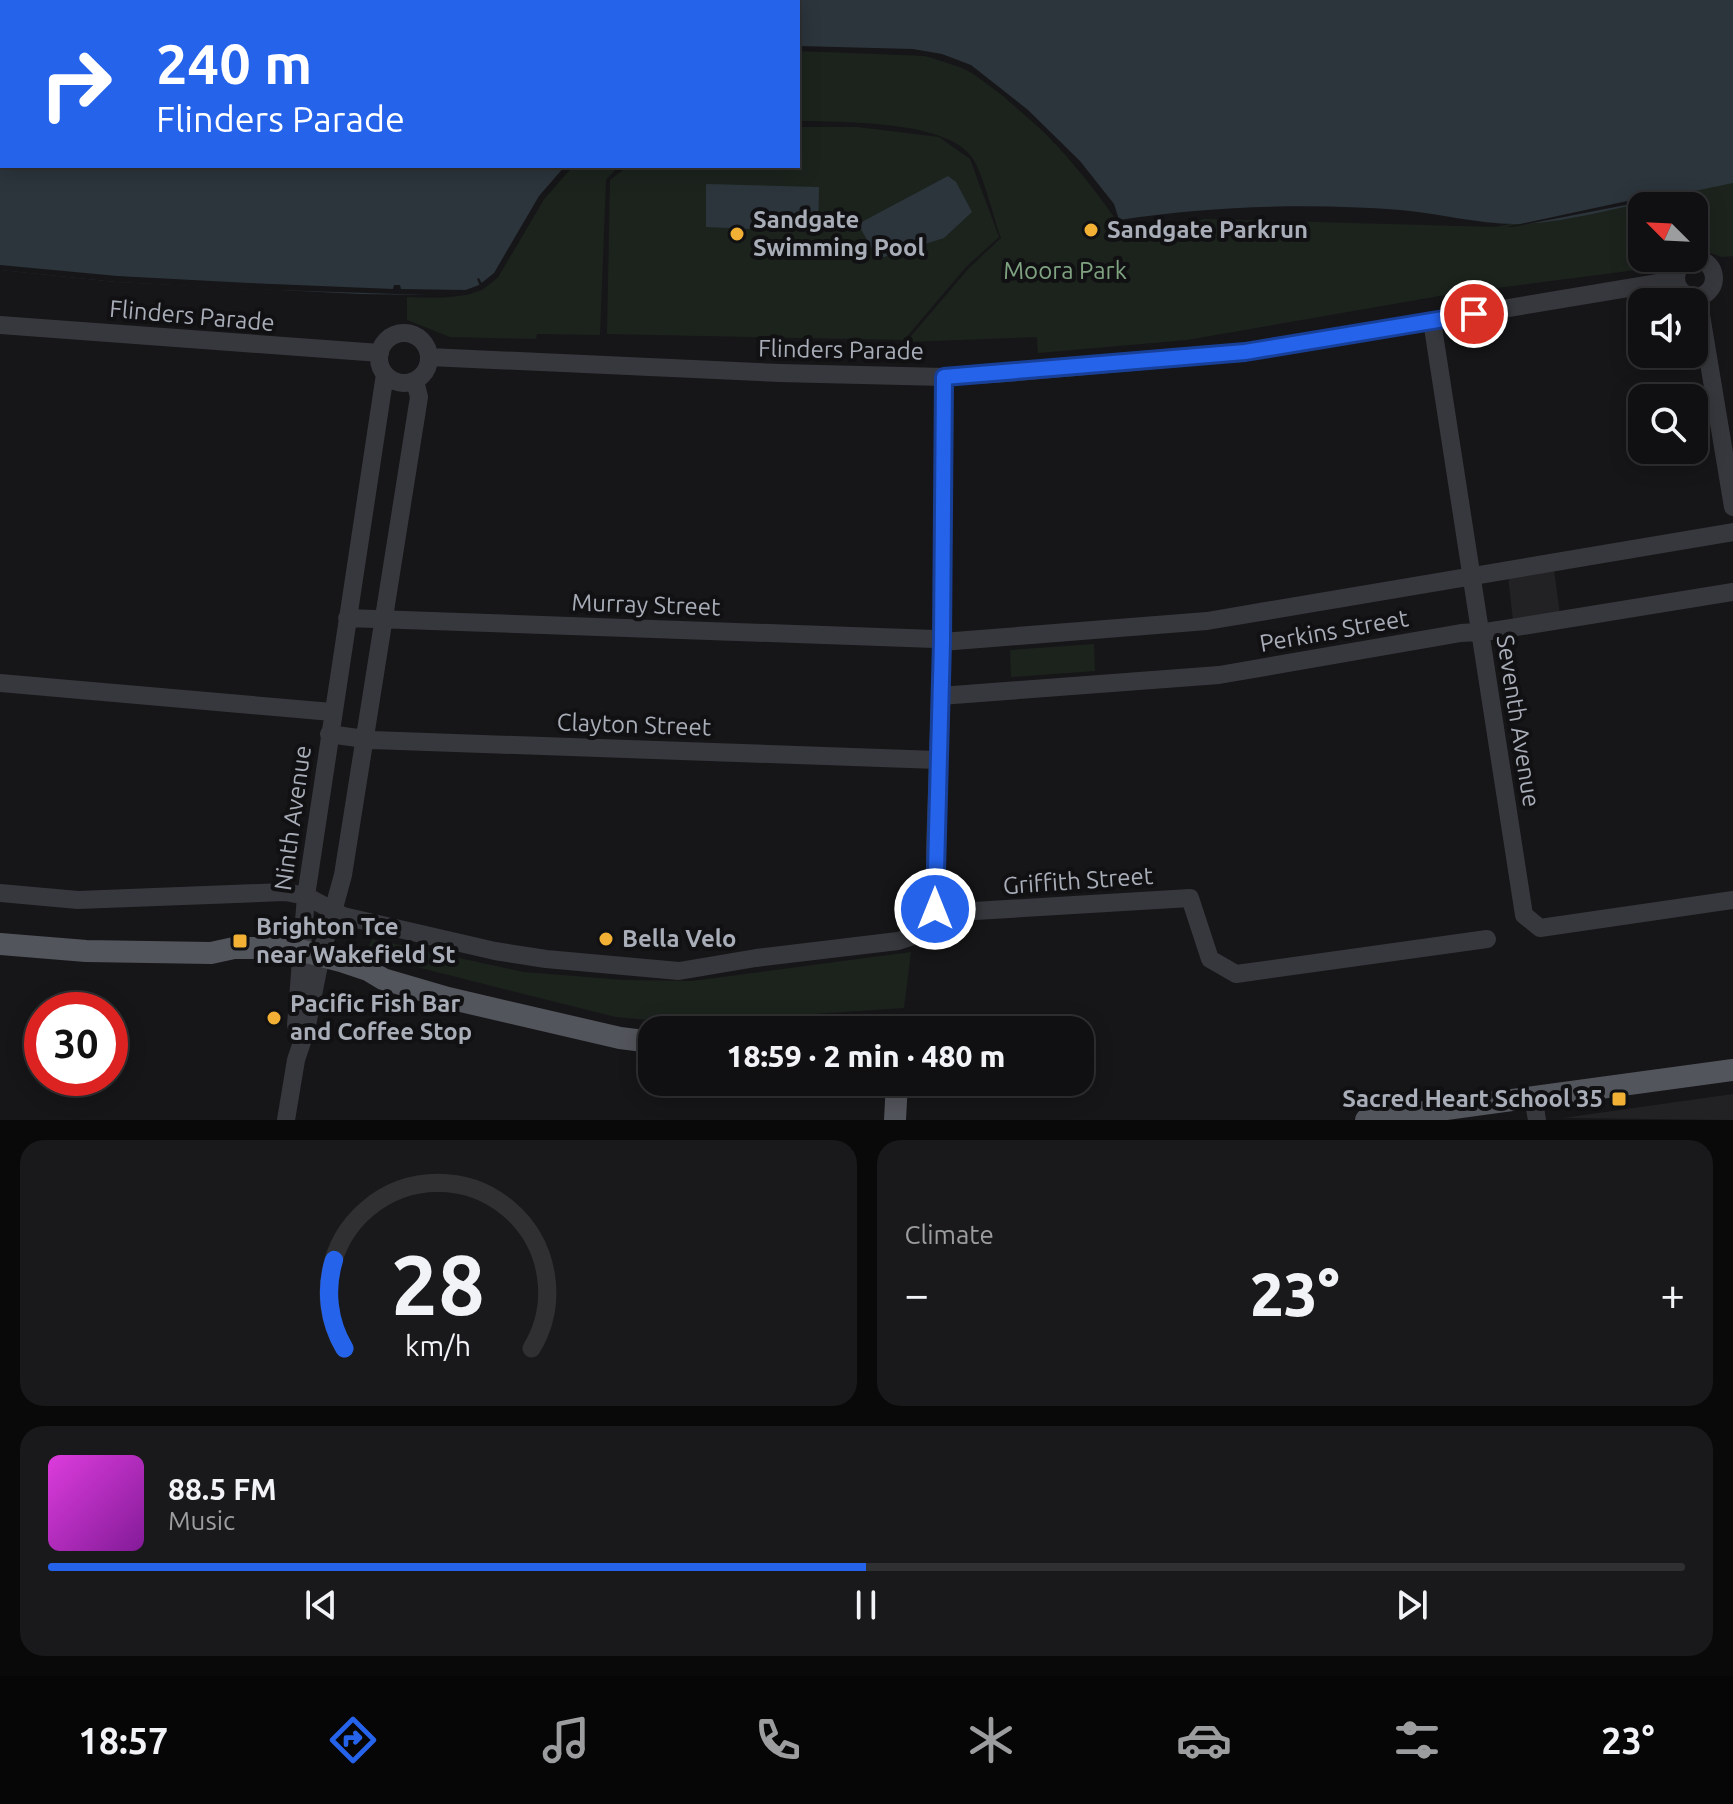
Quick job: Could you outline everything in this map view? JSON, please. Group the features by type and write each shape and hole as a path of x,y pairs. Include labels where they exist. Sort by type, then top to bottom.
{"main road":[{"path":"0,944 86,951 211,953 278,948 365,979 383,979 448,998 638,1040"},
{"path":"1366,1120 1733,1070"},
{"path":"895,1120 896,1096"}],"street":[{"path":"1680,288 1677,274 1684,263 1696,260 1708,264 1714,276 1708,292"},
{"path":"1714,276 1733,273"},
{"name":"Flinders Parade","path":"429,357 617,367 944,377 1245,352 1676,280"},
{"name":"Seventh Avenue","path":"1432,321 1524,915 1540,928 1733,900"},
{"name":"Flinders Parade","path":"0,325 380,353"},
{"path":"402,333 410,334 423,342 429,357 426,371 415,381 399,383 381,368 380,353 388,340 402,333"},
{"path":"1708,357 1733,507"},
{"name":"Ninth Avenue","path":"311,960 306,896 385,374"},
{"path":"935,929 944,377"},
{"name":"Ninth Avenue","path":"286,1120 296,1060 296,1029 311,960 332,913 343,875 419,397 415,381"},
{"name":"Perkins Street","path":"942,642 1207,621 1733,532"},
{"name":"Perkins Street","path":"940,696 1219,675 1733,592"},
{"name":"Murray Street","path":"347,618 935,639 942,642"},
{"path":"0,683 332,712"},
{"name":"Clayton Street","path":"329,734 365,739 937,760"},
{"path":"0,893 78,900 285,892 306,896"},
{"name":"Griffith Street","path":"306,896 332,913 495,951 546,959 679,971 756,958 898,941 935,929 958,912 1190,898 1210,959 1236,974 1487,939"},
{"path":"1533,1097 1537,1120"}],"shaded area":[{"path":"800,0 1733,0 1733,183 1690,192 1628,192 1628,206 1534,223 1501,224 1400,210 1330,207 1224,209 1119,220 1087,175 1026,112 969,68 927,54 800,49"},
{"path":"0,168 567,168 542,198 502,266 483,286 477,279 481,288 426,295 116,282 0,270"},
{"path":"948,176 956,182 972,212 944,238 878,259 858,224"},
{"path":"706,184 819,187 818,232 706,227"},
{"path":"1554,570 1560,614 1513,621 1508,576"},
{"path":"1733,1094 1733,1120 1563,1118"}],"green space":[{"name":"Moora Park","path":"800,51 904,53 938,59 965,69 1020,108 1046,134 1094,190 1130,241 1204,219 1495,227 1628,200 1628,271 1451,294 1187,340 1038,353 1037,337 906,342 969,268 1001,238 971,156 958,144 939,135 890,125 800,121"},
{"name":"Sandgate Swimming Pool","path":"800,127 857,127 939,137 970,159 999,237 966,267 904,340 607,334 610,180 625,168 800,168"},
{"path":"571,168 617,168 606,180 600,335 537,334 536,339 450,337 407,320 407,297 456,296 489,285 498,277 544,199"},
{"name":"Moora Park","path":"1733,178 1733,256 1722,257 1708,252 1708,192 1665,192"},
{"path":"1094,644 1095,671 1011,677 1010,650"},
{"path":"372,939 524,972 624,980 692,981 911,952 904,1008 783,1016 638,1016 638,1019 616,1017 365,954"}],"pier":[{"path":"800,46 913,49 942,54 971,65 1028,110 1080,161 1114,204 1120,223 1086,176 1045,133 1003,96 968,70 926,56 800,51"},
{"path":"563,168 571,168 544,199 498,277 482,290 467,295 426,297 116,282 0,270 0,265 117,276 466,290 479,285 494,273 539,196"},
{"path":"1628,201 1628,205 1506,227"}],"place":[{"name":"Sandgate Parkrun","path":"1091,230"},
{"name":"Sandgate Swimming Pool","path":"737,234"},
{"name":"Bella Velo","path":"606,939"},
{"name":"Brighton Tce near Wakefield St","path":"240,941"},
{"name":"Pacific Fish Bar and Coffee Stop","path":"274,1018"},
{"name":"Sacred Heart School 35","path":"1619,1099"}],"route":[{"path":"935,909 942,642 944,377 1245,352 1474,314"}]}
